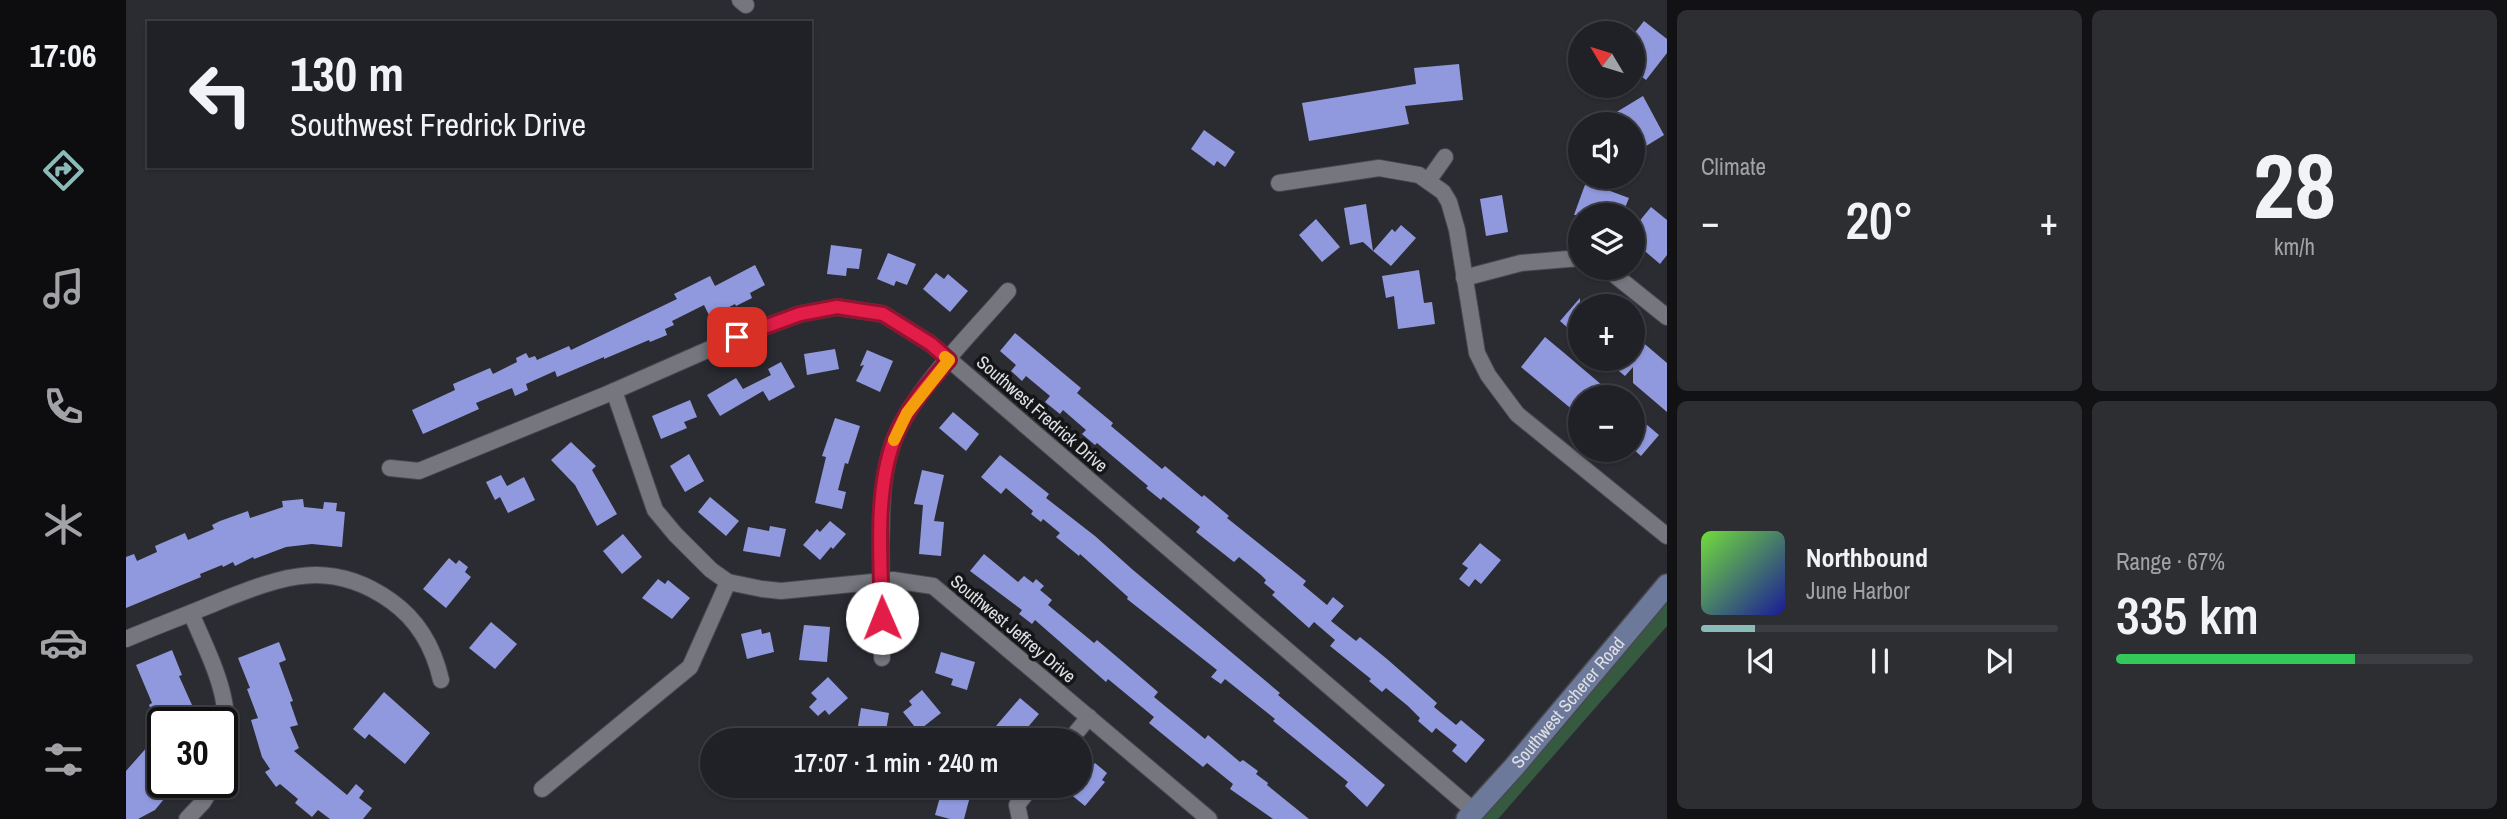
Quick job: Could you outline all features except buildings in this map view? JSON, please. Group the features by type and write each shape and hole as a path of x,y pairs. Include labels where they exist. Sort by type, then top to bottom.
{"main road":[{"name":"Southwest Scherer Road","path":"1470,815 1515,766 1667,585"}],"street":[{"path":"1428,181 1445,157"},
{"path":"1279,183 1379,167 1419,175 1443,192 1449,202 1457,230 1478,353 1488,375 1517,414 1667,536"},
{"path":"1464,278 1521,263 1568,259"},
{"path":"1621,280 1667,317"},
{"path":"882,658 882,497 886,467 894,439 907,413 1008,291"},
{"name":"Southwest Fredrick Drive","path":"390,468 419,471 737,337 800,314 837,307 883,314 931,344 1470,815"},
{"name":"Southwest Jeffrey Drive","path":"614,391 655,510 711,570 728,582 781,591 893,580 933,586 1209,819"},
{"path":"126,639 264,584 296,576 344,578 362,583 380,593 411,618 436,658 441,680"},
{"path":"542,789 690,667 728,582"},
{"path":"191,612 219,680 227,707"},
{"path":"1079,728 1088,717"},
{"path":"187,819 205,798"},
{"path":"1020,819 1017,805 1023,798"}],"green space":[{"path":"1667,594 1667,626 1498,819 1475,819"}],"slow traffic":[{"path":"894,440 907,413 949,360 945,357"}],"route":[{"path":"737,337 800,314 837,307 883,314 931,344 949,360 907,413 894,439 886,467 882,497 882,618"}]}
